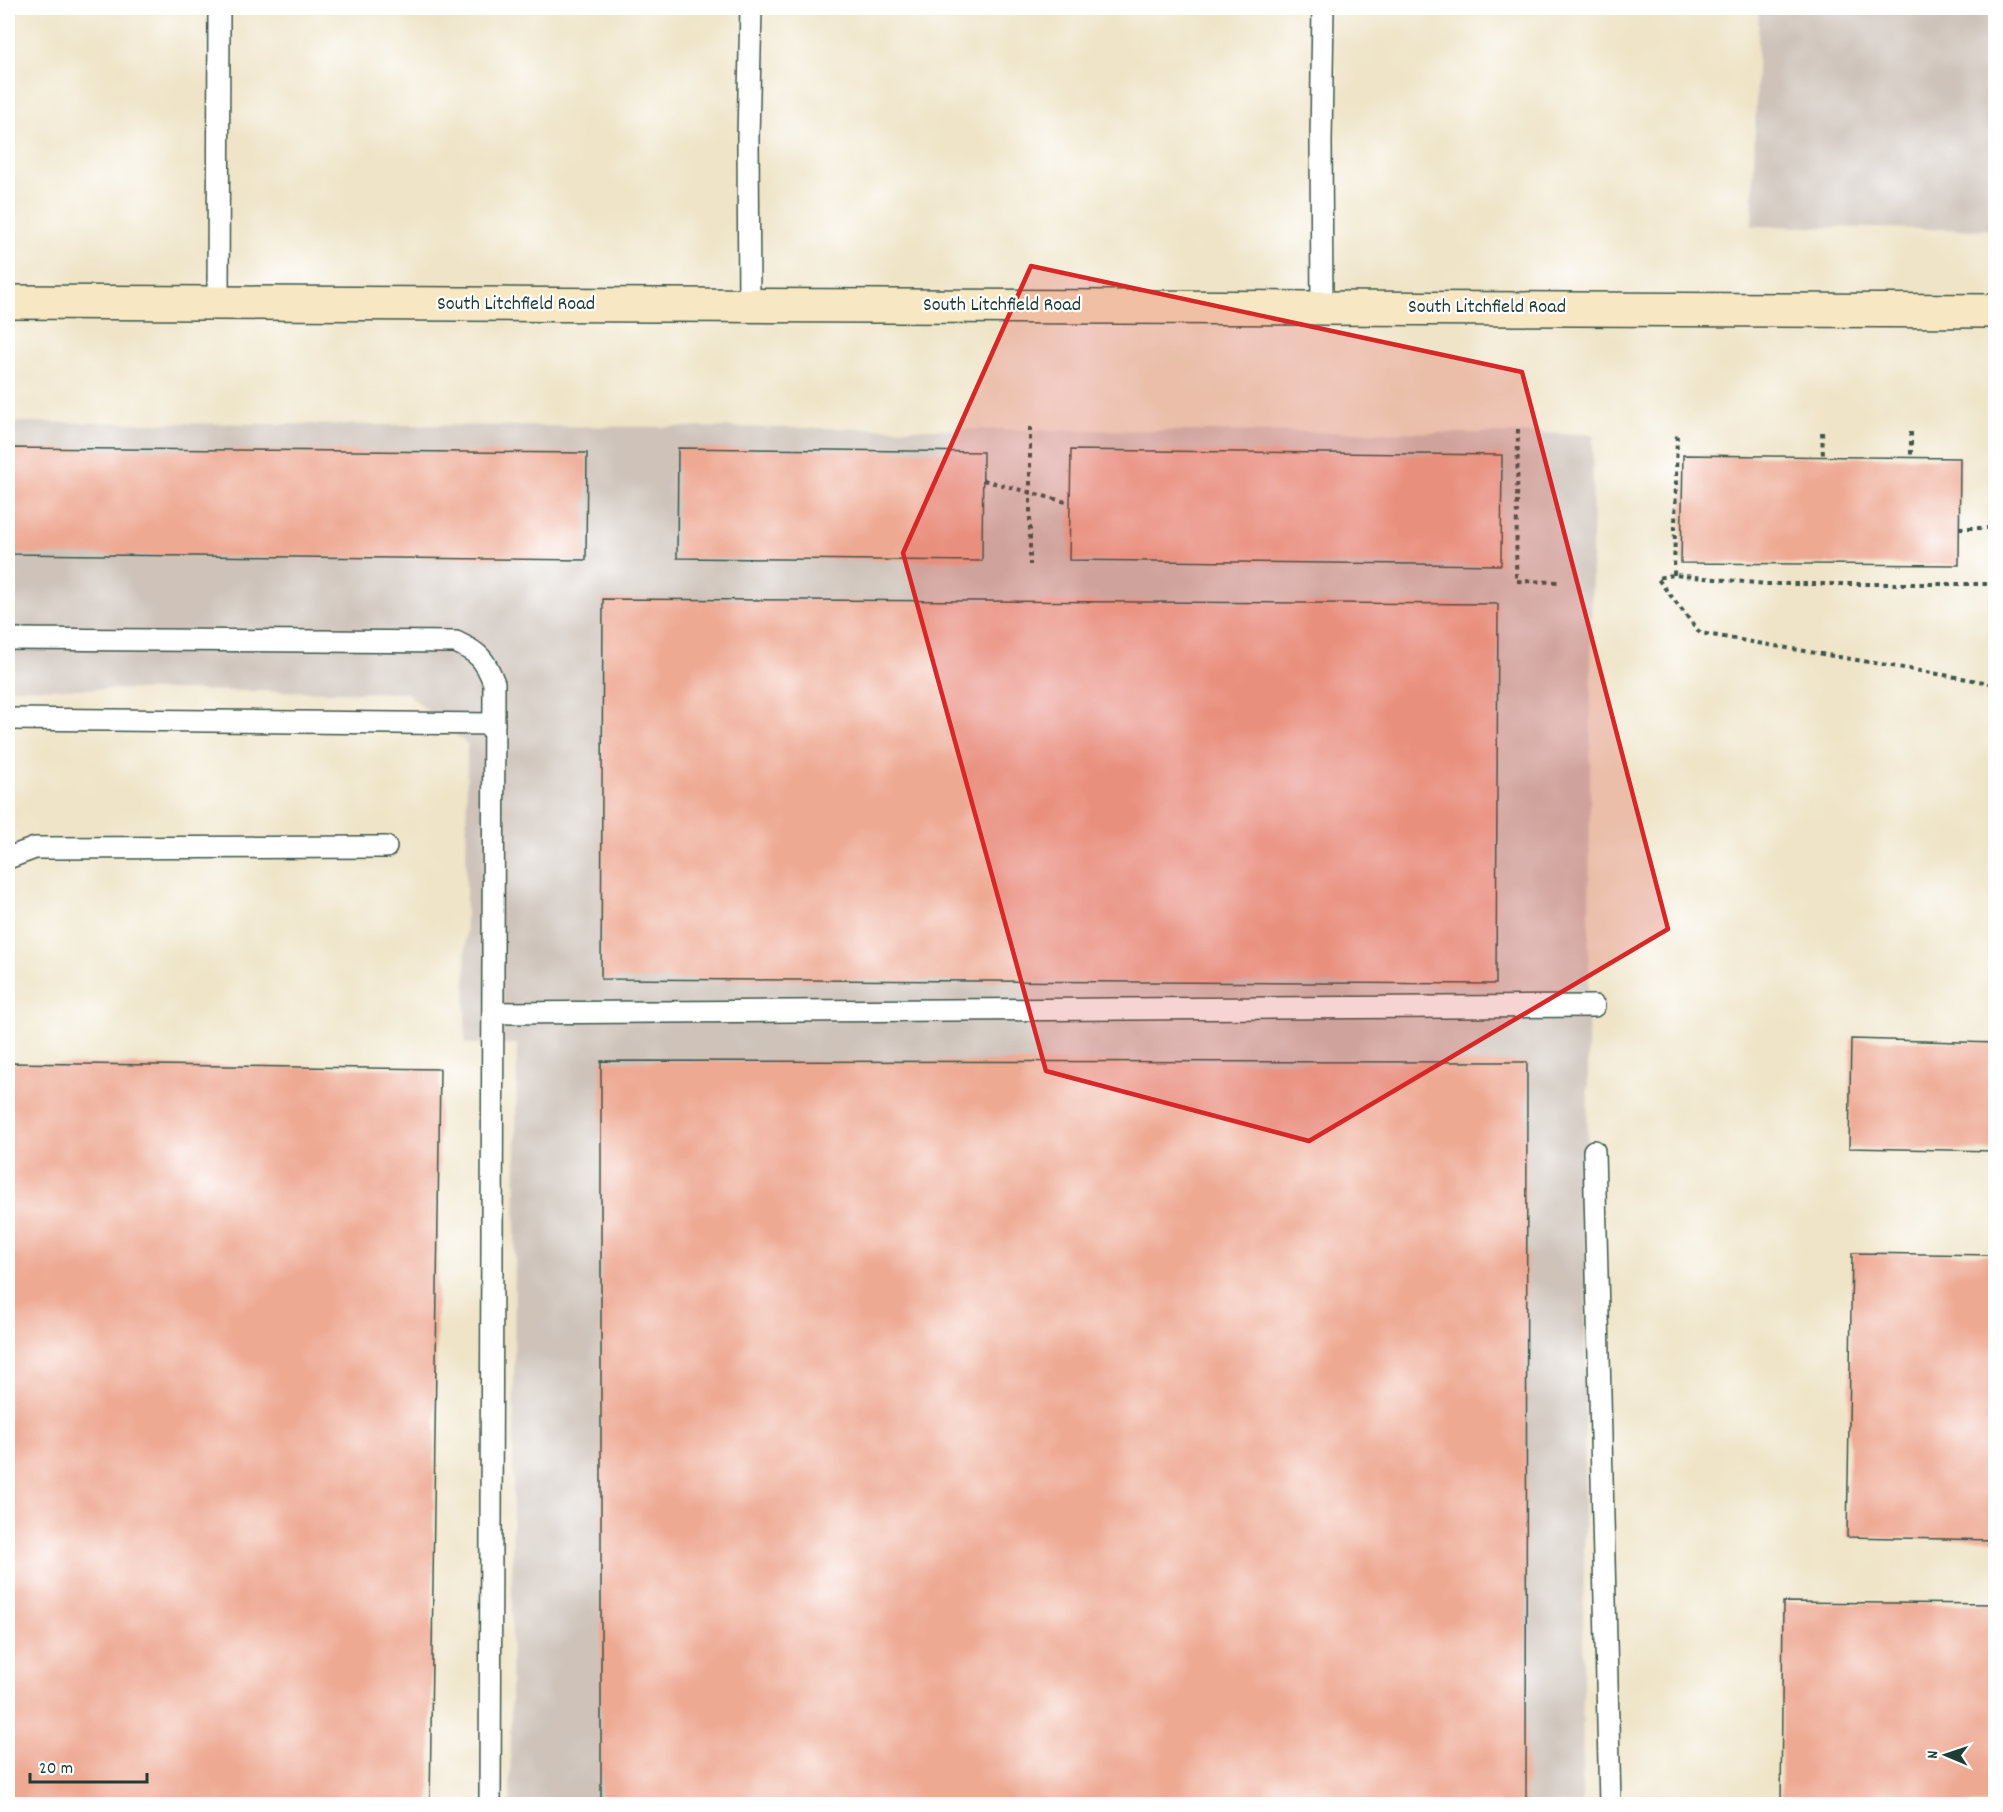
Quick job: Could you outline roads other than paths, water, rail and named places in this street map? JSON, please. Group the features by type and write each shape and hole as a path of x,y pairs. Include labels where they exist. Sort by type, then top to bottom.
{"main road":[{"name":"South Litchfield Road","path":"8,302 1995,311"}],"lane":[{"path":"218,304 219,8"},
{"path":"749,305 748,137 751,8"},
{"path":"1322,308 1323,8"},
{"path":"8,639 456,642 473,650 486,663 494,683 490,1804"},
{"path":"8,719 494,724"},
{"path":"8,858 35,848 386,847"},
{"path":"493,1013 1594,1006"},
{"path":"1594,1151 1610,1804"}]}
